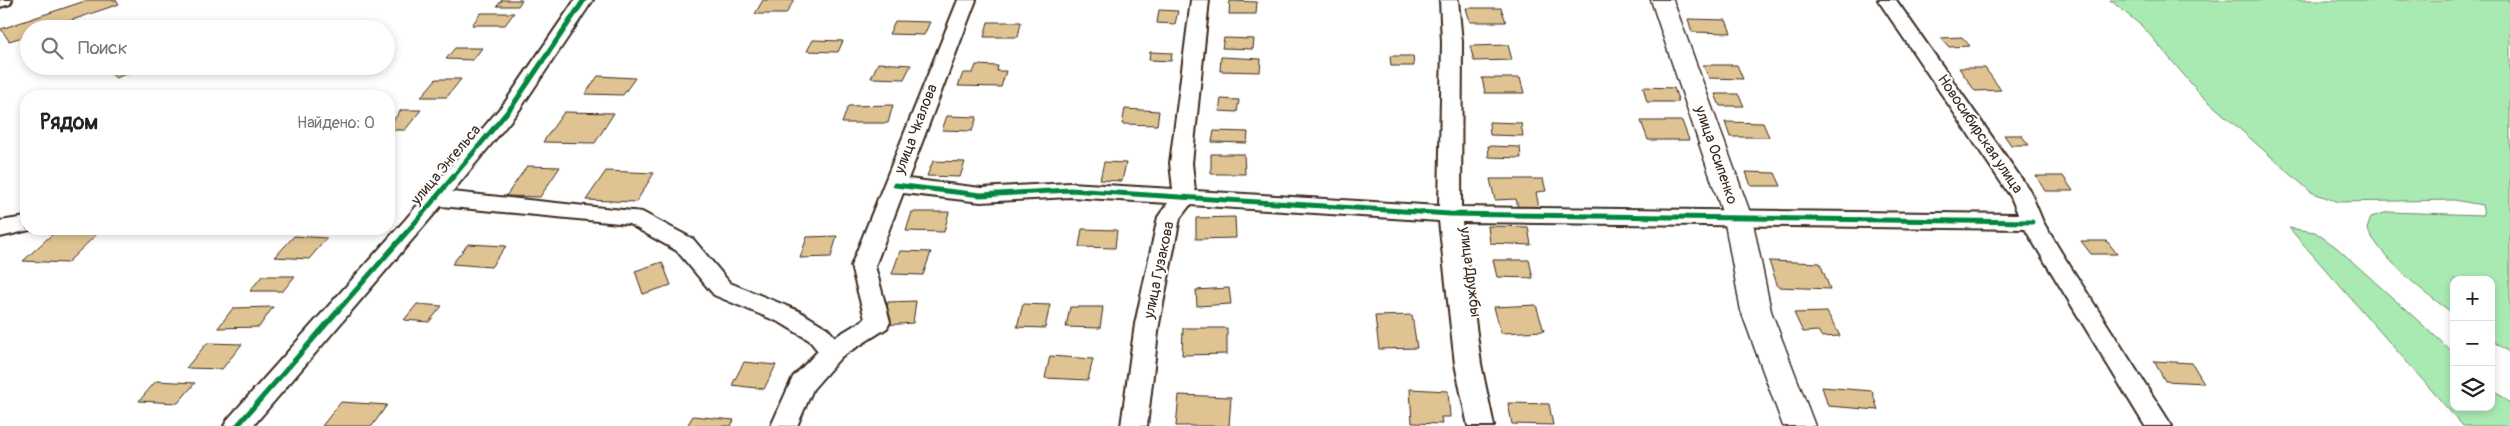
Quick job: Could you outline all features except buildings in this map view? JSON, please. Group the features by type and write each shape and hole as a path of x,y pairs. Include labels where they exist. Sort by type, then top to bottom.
{"main road":[{"name":"улица Осипенко","path":"1662,0 1738,218 1756,311 1799,426"}],"street":[{"name":"улица Энгельса","path":"236,426 414,225 434,198 513,105 584,0"},
{"name":"улица Чкалова","path":"784,426 802,384 832,351 878,322 863,266 967,0"},
{"path":"1185,196 1181,163 1200,0"},
{"name":"улица Дружбы","path":"1449,0 1452,42 1450,214 1468,364 1481,426"},
{"name":"Новосибирская улица","path":"1886,0 1945,81 2022,196 2032,222 2159,426"},
{"path":"895,185 981,195 1070,190 1450,214 2032,222"},
{"name":"улица Гузакова","path":"1134,426 1147,324 1169,217 1185,196"},
{"path":"434,198 634,216 684,245 722,289 790,317 818,334 832,351"},
{"path":"395,224 414,225"},
{"path":"0,229 20,225"}],"green space":[{"path":"2110,0 2510,0 2510,353 2495,343 2495,276 2450,276 2450,311 2417,286 2394,265 2367,229 2371,217 2388,212 2484,215 2482,205 2454,200 2338,202 2311,192 2200,94 2144,28"},
{"path":"2289,228 2315,232 2336,247 2450,349 2450,411 2495,411 2495,391 2510,404 2510,426 2463,426"}],"cycle path":[{"path":"237,426 413,225 513,105 584,0"},
{"path":"895,185 981,195 1070,190 1450,214 2032,222"}]}
